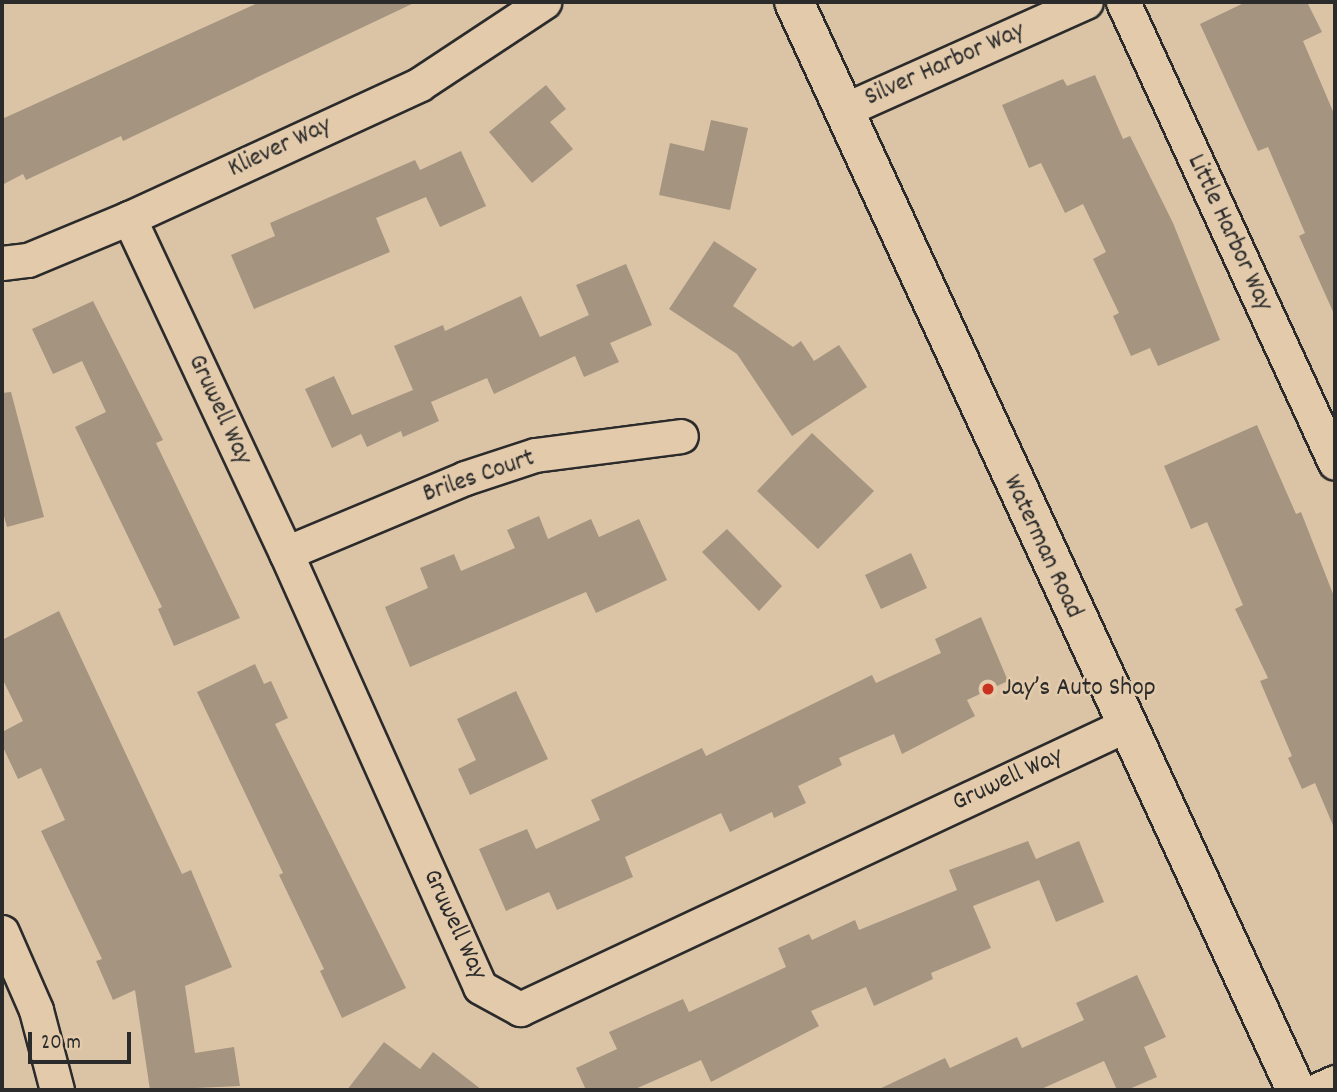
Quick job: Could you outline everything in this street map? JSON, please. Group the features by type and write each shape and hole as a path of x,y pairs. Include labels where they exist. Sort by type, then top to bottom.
{"main road":[{"name":"Waterman Road","path":"794,2 1124,726 1296,1090"}],"street":[{"name":"Kliever Way","path":"2,263 28,260 129,218 420,84 544,2"},
{"name":"Silver Harbor Way","path":"842,111 1086,2"},
{"name":"Little Harbor Way","path":"1123,2 1335,463"},
{"name":"Gruwell Way","path":"129,218 286,553 480,987 520,1009 1124,726"},
{"name":"Briles Court","path":"286,553 465,478 535,455 681,436"},
{"path":"2,932 45,1035 57,1090"},
{"path":"1317,1090 1335,1082"}],"building":[{"path":"260,2 416,2 123,141 121,136 26,180 23,174 2,185 2,119"},
{"path":"1246,2 1307,2 1322,32 1303,41 1335,116 1335,316 1299,236 1305,233 1268,147 1258,151 1200,24"},
{"path":"1095,75 1123,139 1130,136 1173,223 1220,340 1158,366 1150,348 1131,356 1113,316 1119,313 1093,259 1106,252 1083,204 1065,213 1041,163 1029,168 1002,105 1063,79 1067,86"},
{"path":"546,85 566,109 550,122 573,149 532,183 489,132"},
{"path":"711,120 748,128 730,210 659,195 670,143 704,151"},
{"path":"461,151 486,206 440,227 426,197 376,218 390,252 254,309 231,255 275,236 270,223 415,160 420,170"},
{"path":"714,241 757,269 733,306 793,347 801,341 814,361 839,345 867,387 792,436 737,354 669,309"},
{"path":"626,264 652,325 610,343 619,362 584,377 575,356 494,394 487,378 431,402 439,421 403,437 401,431 367,447 356,423 361,434 332,448 305,389 334,376 352,415 413,390 394,346 443,325 445,331 521,296 540,337 589,315 576,285"},
{"path":"93,301 163,440 156,443 240,618 174,646 158,609 162,607 75,427 106,412 82,361 53,374 32,329"},
{"path":"11,392 44,517 7,527 2,509 2,393"},
{"path":"1257,425 1296,514 1301,512 1335,599 1335,830 1315,783 1302,789 1288,758 1292,756 1260,681 1268,678 1235,609 1243,605 1207,522 1191,529 1164,466"},
{"path":"812,433 874,491 818,549 757,491"},
{"path":"539,516 548,539 591,519 599,537 639,519 667,580 596,613 586,592 410,667 385,607 428,588 420,568 454,554 461,571 515,548 507,530"},
{"path":"727,529 782,586 759,611 702,552"},
{"path":"911,553 927,588 881,609 865,575"},
{"path":"59,611 182,874 191,870 232,967 185,986 195,1053 234,1047 240,1086 150,1090 135,990 113,1000 96,961 102,959 41,831 65,820 41,768 18,779 2,745 2,732 23,721 2,678 2,640"},
{"path":"981,617 1008,681 967,700 975,716 902,754 894,734 839,758 842,765 798,786 806,803 774,818 772,812 730,832 721,813 625,857 633,877 557,910 549,892 506,911 479,849 527,829 536,849 600,820 591,800 702,748 706,756 872,675 876,683 941,653 935,639"},
{"path":"255,664 264,684 271,681 288,718 275,724 406,988 342,1018 320,971 324,969 279,875 283,873 197,692"},
{"path":"516,691 548,759 470,795 458,769 476,760 457,719"},
{"path":"1028,841 1036,859 1079,841 1104,902 1056,922 1039,880 973,906 991,948 931,973 933,979 874,1006 866,987 811,1011 819,1026 711,1082 701,1060 633,1090 586,1090 576,1068 617,1049 609,1032 683,999 689,1012 786,967 778,948 809,934 812,940 855,920 859,930 957,890 949,870"},
{"path":"1137,975 1166,1037 1144,1047 1157,1077 1127,1090 1117,1090 1104,1061 1039,1090 877,1090 945,1058 950,1068 1017,1037 1022,1048 1084,1020 1076,1003"},
{"path":"384,1042 420,1069 433,1052 482,1090 347,1090"}],"place":[{"name":"Jay’s Auto Shop","path":"988,689"}]}
